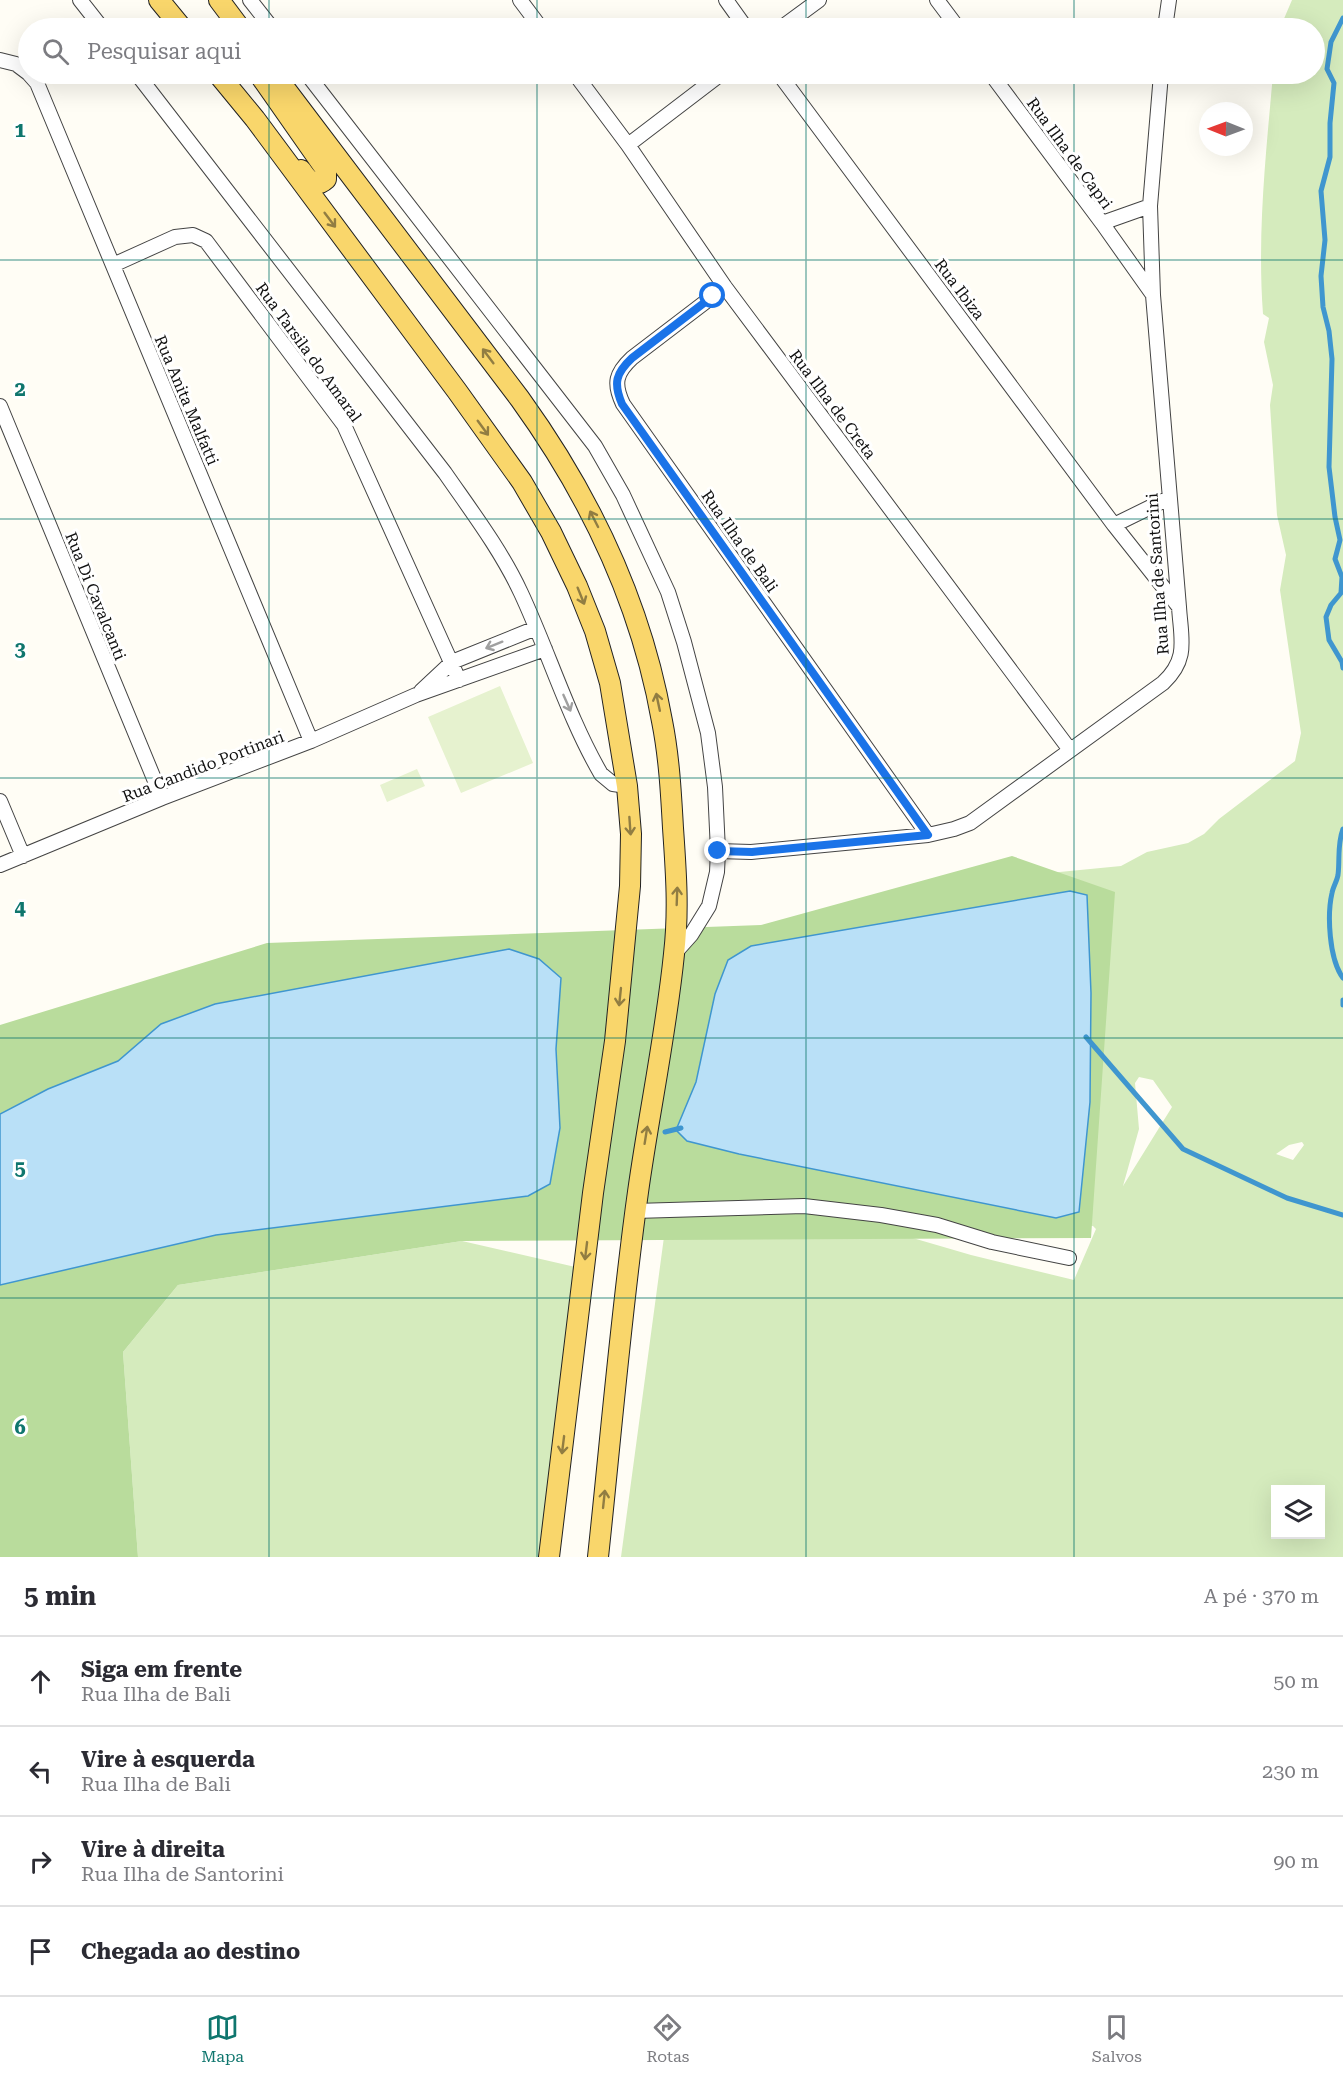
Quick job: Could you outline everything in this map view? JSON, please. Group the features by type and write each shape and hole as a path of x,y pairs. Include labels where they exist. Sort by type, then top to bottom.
{"main road":[{"path":"159,0 174,18"},
{"path":"218,0 224,18"},
{"path":"218,0 232,18"},
{"path":"226,84 522,482 551,532 577,586 595,631 610,683 627,786 631,834 630,886 615,1041 593,1193 549,1557"},
{"path":"255,120 272,133 310,182 319,184 326,179 326,170 266,84"},
{"path":"282,84 548,438 576,484 606,544 632,602 649,659 662,721 670,780 678,889 674,954 635,1211 598,1557"}],"street":[{"path":"80,0 94,18"},
{"path":"250,0 264,18"},
{"path":"520,0 534,18"},
{"path":"726,0 739,18"},
{"path":"795,18 819,0"},
{"path":"937,0 950,18"},
{"path":"1165,18 1166,2"},
{"name":"Rua Anita Malfatti","path":"0,60 18,65"},
{"name":"Rua Anita Malfatti","path":"37,84 311,741"},
{"path":"145,84 445,473 489,537 521,592 556,678 601,774 613,784 627,786"},
{"path":"315,84 595,446 623,495 668,592 708,733 715,786 718,851 717,872 709,906 691,935 674,954"},
{"name":"Rua Ilha de Creta","path":"582,84 628,145 724,287 1070,750"},
{"path":"628,145 708,84"},
{"name":"Rua Ibiza","path":"786,84 1114,525 1179,607"},
{"name":"Rua Ilha de Capri","path":"998,84 1152,294"},
{"name":"Rua Ilha de Santorini","path":"718,851 752,852 928,835 970,823 1172,675 1178,665 1182,651 1179,607 1152,294 1150,206 1160,84"},
{"name":"Rua Ilha de Capri","path":"1102,224 1150,206"},
{"name":"Rua Tarsila do Amaral","path":"113,265 175,237 193,235 206,241 344,426 459,680"},
{"name":"Rua Ilha de Bali","path":"724,287 621,368 617,385 618,395 622,404 928,835"},
{"name":"Rua Di Cavalcanti","path":"0,406 162,798"},
{"path":"1114,525 1169,498"},
{"name":"Rua Candido Portinari","path":"416,695 452,662 536,628"},
{"name":"Rua Candido Portinari","path":"0,865 162,798 311,741 416,695 545,649"},
{"path":"0,801 23,856"},
{"path":"635,1211 764,1206 815,1208 881,1215 937,1225 992,1242 1069,1258"}],"green space":[{"path":"1292,0 1343,0 1343,1557 621,1557 666,1222 875,1227 971,1255 1074,1280 1096,1229 1093,1226 1061,1224 1039,874 1121,866 1147,852 1188,843 1204,834 1219,819 1295,761 1301,733 1280,590 1286,555 1277,515 1270,405 1273,385 1264,342 1269,318 1263,314 1261,254 1263,194 1272,84 1325,84 1325,18 1284,18","holes":["1139,1077 1153,1080 1172,1107 1123,1186 1139,1129 1135,1083","1302,1142 1304,1145 1293,1160 1276,1154 1289,1145"]},
{"path":"500,686 533,763 461,793 428,717"},
{"path":"417,769 425,786 387,802 380,785"},
{"path":"1012,856 1115,892 1091,1238 462,1241 178,1285 123,1352 138,1557 0,1557 0,1025 267,943 761,925"},
{"path":"462,1241 584,1269 550,1557 138,1557 123,1352 178,1285"}],"water":[{"path":"1070,891 1087,895 1091,993 1090,1102 1079,1212 1056,1218 739,1154 687,1141 676,1130 696,1082 715,994 728,960 751,946"},
{"path":"509,949 539,959 561,978 556,1049 560,1128 550,1184 528,1196 216,1235 0,1285 0,1114 48,1089 118,1061 161,1024 215,1004"}],"waterway":[{"path":"1343,18 1331,42 1327,69 1334,83 1330,123 1330,157 1321,191 1325,240 1321,276 1323,307 1329,331 1332,359 1329,467 1340,540 1335,559 1342,577 1341,593 1331,605 1326,617 1329,640 1343,668"},
{"path":"1343,829 1339,846 1338,875 1330,902 1332,949 1338,970 1343,978"},
{"path":"1343,1000 1343,1005"},
{"path":"1086,1037 1183,1149 1287,1198 1343,1215"},
{"path":"665,1132 681,1128"}],"route":[{"path":"713,296 621,368 618,376 618,395 622,404 928,835 752,852 718,851"}]}
